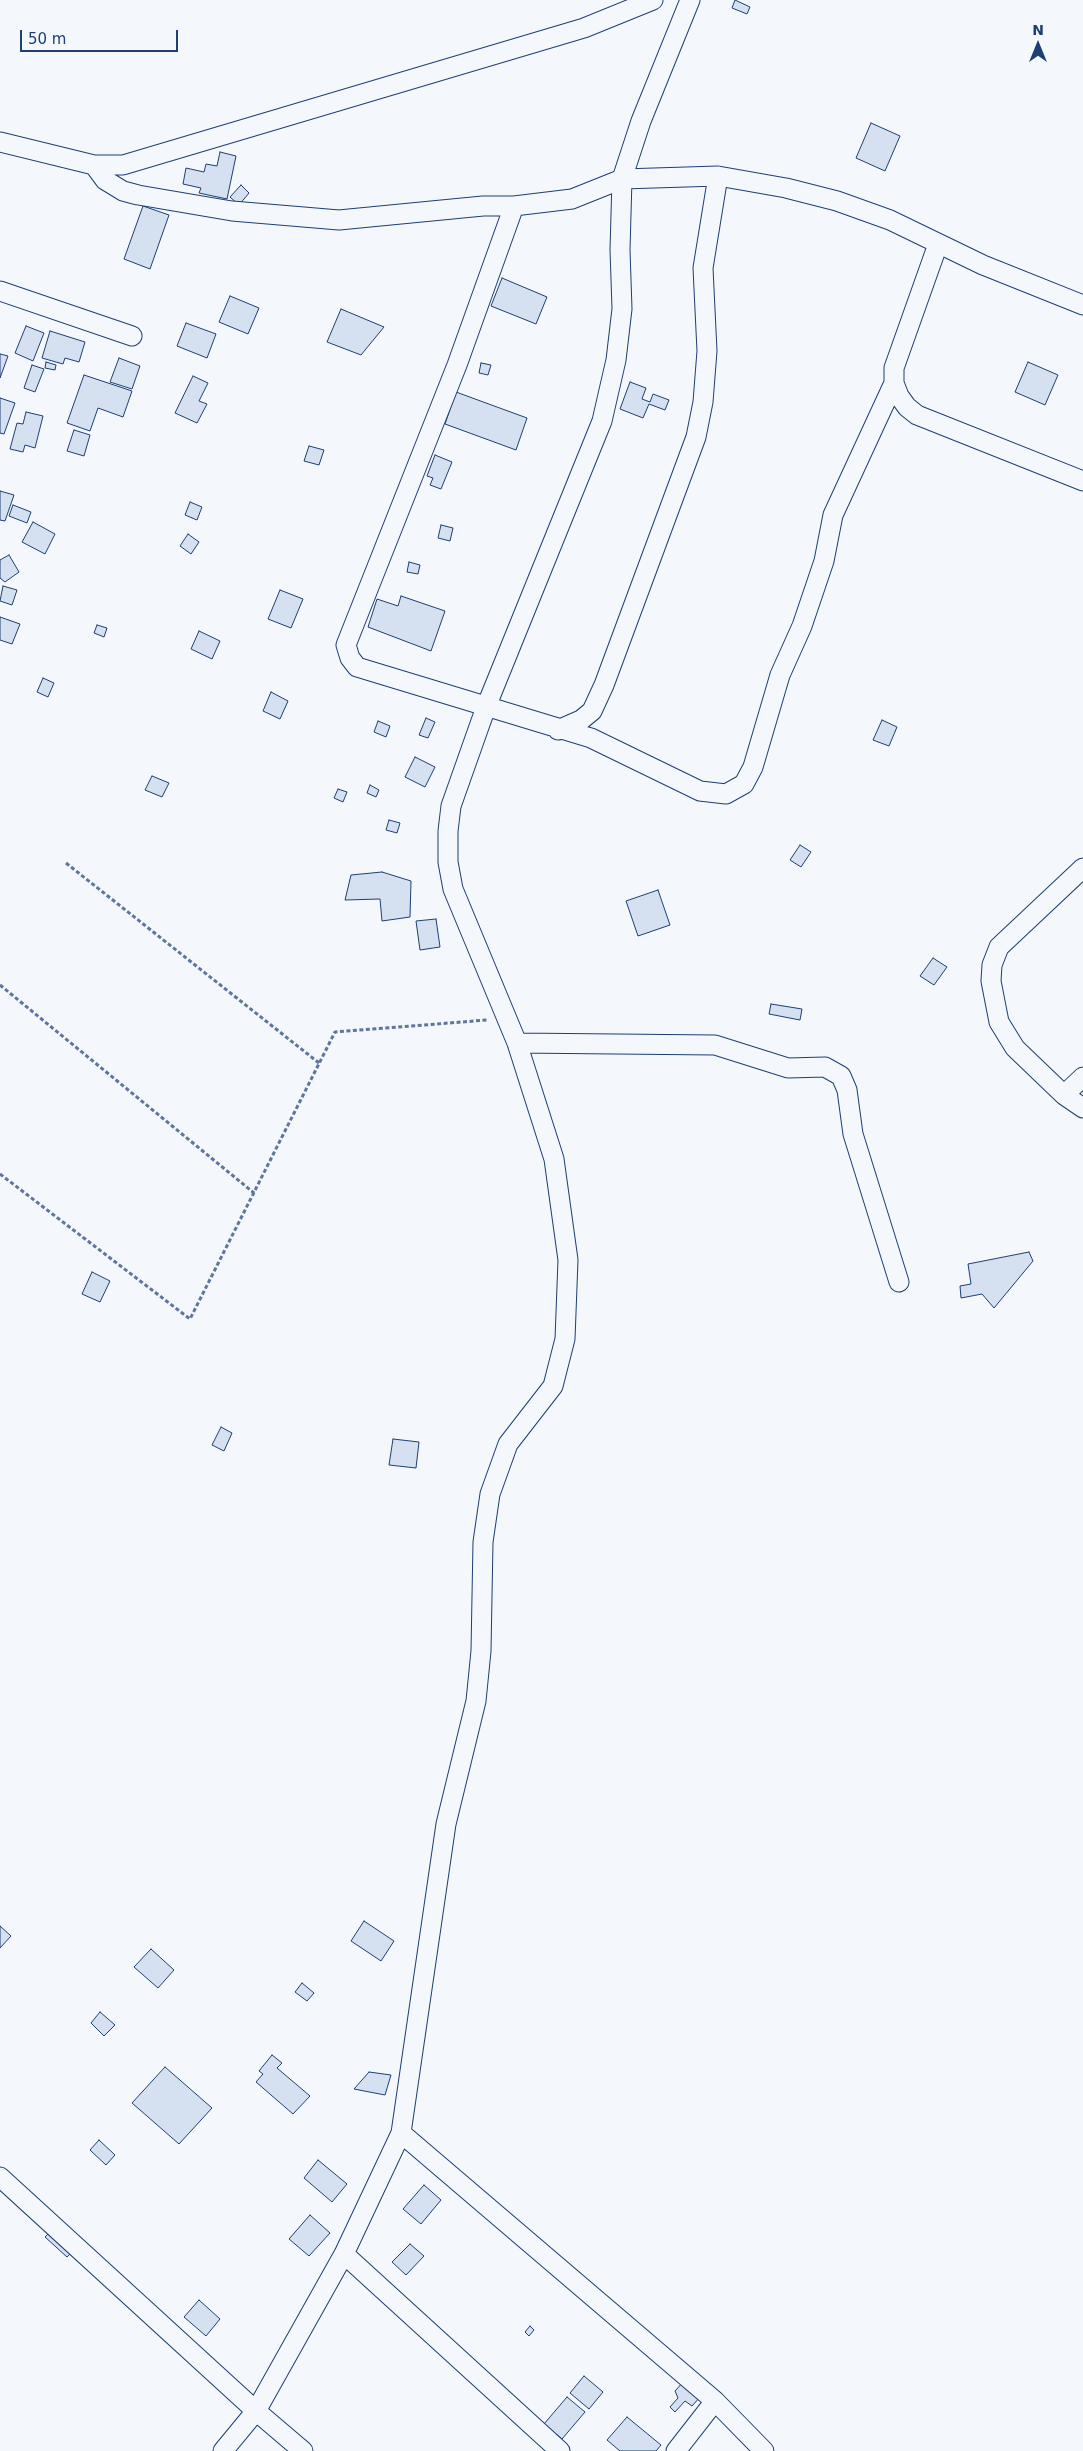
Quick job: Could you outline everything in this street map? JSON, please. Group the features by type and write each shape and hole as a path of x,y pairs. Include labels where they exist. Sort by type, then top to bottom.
{"street":[{"path":"0,142 94,165 123,165 584,28 653,0"},
{"path":"223,2451 256,2411 344,2254 400,2133 446,1824 476,1701 481,1651 483,1542 490,1494 508,1444 553,1386 565,1339 568,1260 554,1159 517,1043 452,889 448,862 448,831 451,806 486,708 602,420 616,360 622,310 620,250 622,178 640,121 690,0"},
{"path":"94,165 106,180 123,191 138,195 232,211 339,220 484,206 514,206 572,199 622,178 718,176 786,188 836,201 890,220 938,244 1083,305"},
{"path":"558,730 581,720 592,711 604,685 696,437 703,402 707,350 703,268 718,176"},
{"path":"514,206 457,365 346,645 350,658 357,667 558,730 591,738 700,791 726,794 744,784 753,767 780,675 802,626 824,561 833,514 894,383 894,368 898,352 938,244"},
{"path":"0,291 132,336"},
{"path":"894,383 907,407 917,415 1083,481"},
{"path":"1083,868 999,947 992,965 991,981 999,1022 1015,1048 1064,1095 1083,1108"},
{"path":"517,1043 715,1045 788,1068 825,1067 841,1076 847,1090 853,1134 899,1282"},
{"path":"1064,1095 1083,1077"},
{"path":"400,2133 715,2401 764,2451"},
{"path":"0,2177 256,2411 303,2451"},
{"path":"344,2254 560,2451"},
{"path":"676,2451 715,2401"}],"path":[{"path":"66,863 319,1063"},
{"path":"0,986 254,1193"},
{"path":"0,1174 190,1319 335,1032 507,1018"}],"building":[{"path":"735,0 750,7 747,14 732,8"},
{"path":"871,123 900,136 885,171 856,158"},
{"path":"220,152 236,156 227,199 199,193 201,188 183,184 186,168 204,172 206,164 217,166"},
{"path":"241,185 249,193 239,205 230,197"},
{"path":"143,206 169,215 150,269 124,259"},
{"path":"502,278 547,297 536,324 491,306"},
{"path":"230,296 259,308 248,334 219,322"},
{"path":"341,309 384,327 361,355 327,342"},
{"path":"186,323 216,334 207,358 177,346"},
{"path":"26,326 44,333 33,361 15,353"},
{"path":"50,331 85,342 79,362 65,358 63,364 42,358"},
{"path":"0,354 8,356 0,378"},
{"path":"119,358 140,366 132,389 110,382"},
{"path":"46,362 56,365 55,370 45,368"},
{"path":"1028,362 1058,375 1045,405 1015,392"},
{"path":"481,363 491,365 488,375 479,373"},
{"path":"32,365 44,369 35,392 24,388"},
{"path":"84,375 132,391 123,417 98,408 90,431 67,423"},
{"path":"193,376 208,383 199,401 207,404 197,423 175,413"},
{"path":"630,382 646,388 642,399 650,402 653,394 669,400 665,410 649,404 643,418 620,409"},
{"path":"456,392 527,418 516,450 445,424"},
{"path":"0,398 15,403 4,434 0,433"},
{"path":"26,412 43,416 35,448 25,445 23,452 10,449 17,423 23,424"},
{"path":"74,430 90,435 84,456 67,451"},
{"path":"309,446 324,450 319,465 304,461"},
{"path":"435,455 452,462 441,489 430,485 433,478 427,476"},
{"path":"0,491 14,495 5,521 0,520"},
{"path":"190,502 202,507 197,520 185,515"},
{"path":"13,505 31,512 27,523 9,516"},
{"path":"33,522 55,534 45,554 22,542"},
{"path":"441,525 453,528 450,541 438,538"},
{"path":"188,534 199,542 191,554 180,546"},
{"path":"9,555 19,572 5,582 0,578 0,560"},
{"path":"409,562 420,565 418,574 407,572"},
{"path":"3,586 17,590 12,605 0,601"},
{"path":"280,590 303,599 291,628 268,619"},
{"path":"401,596 445,611 431,651 368,627 377,599 398,606"},
{"path":"0,617 20,624 12,644 0,640"},
{"path":"97,625 107,628 104,637 94,633"},
{"path":"199,631 220,641 212,659 191,649"},
{"path":"43,678 54,683 48,697 37,692"},
{"path":"271,692 288,701 280,719 263,711"},
{"path":"426,718 435,722 428,738 419,735"},
{"path":"882,720 897,727 889,746 873,740"},
{"path":"378,721 390,726 386,737 374,732"},
{"path":"415,757 435,767 425,787 405,777"},
{"path":"152,776 169,783 162,797 145,790"},
{"path":"370,785 379,790 376,797 367,793"},
{"path":"338,789 347,792 343,802 334,798"},
{"path":"389,820 400,823 397,833 386,830"},
{"path":"800,845 811,852 801,867 790,860"},
{"path":"382,872 411,881 410,917 382,921 380,899 345,900 351,875"},
{"path":"658,890 670,925 638,936 626,901"},
{"path":"436,919 440,947 420,950 416,921"},
{"path":"933,958 947,967 934,985 920,976"},
{"path":"771,1004 802,1009 800,1020 769,1014"},
{"path":"1029,1252 1033,1261 994,1308 982,1294 961,1298 960,1286 971,1284 968,1264"},
{"path":"92,1272 110,1281 100,1302 82,1294"},
{"path":"221,1427 232,1433 224,1451 212,1445"},
{"path":"393,1439 419,1442 416,1468 389,1465"},
{"path":"364,1921 394,1941 381,1961 351,1941"},
{"path":"0,1926 11,1936 0,1948"},
{"path":"151,1949 174,1970 158,1988 134,1967"},
{"path":"302,1983 314,1993 307,2001 295,1992"},
{"path":"100,2012 115,2025 104,2036 91,2023"},
{"path":"272,2055 282,2063 277,2068 310,2096 293,2114 256,2082 263,2074 259,2071"},
{"path":"165,2067 212,2108 179,2144 132,2103"},
{"path":"369,2072 391,2075 385,2095 354,2089"},
{"path":"99,2140 115,2155 106,2165 90,2150"},
{"path":"318,2160 347,2184 332,2202 304,2178"},
{"path":"424,2185 441,2200 421,2224 403,2209"},
{"path":"310,2215 330,2233 309,2256 289,2239"},
{"path":"51,2231 73,2251 67,2257 45,2237"},
{"path":"410,2244 424,2256 406,2275 392,2262"},
{"path":"199,2300 220,2319 206,2336 184,2317"},
{"path":"530,2326 534,2330 529,2336 525,2332"},
{"path":"584,2376 603,2392 589,2409 570,2393"},
{"path":"684,2381 701,2396 692,2406 685,2401 675,2412 670,2407 678,2398 675,2391"},
{"path":"567,2397 585,2412 562,2439 544,2424"},
{"path":"627,2417 661,2445 656,2451 620,2451 607,2440"}]}
